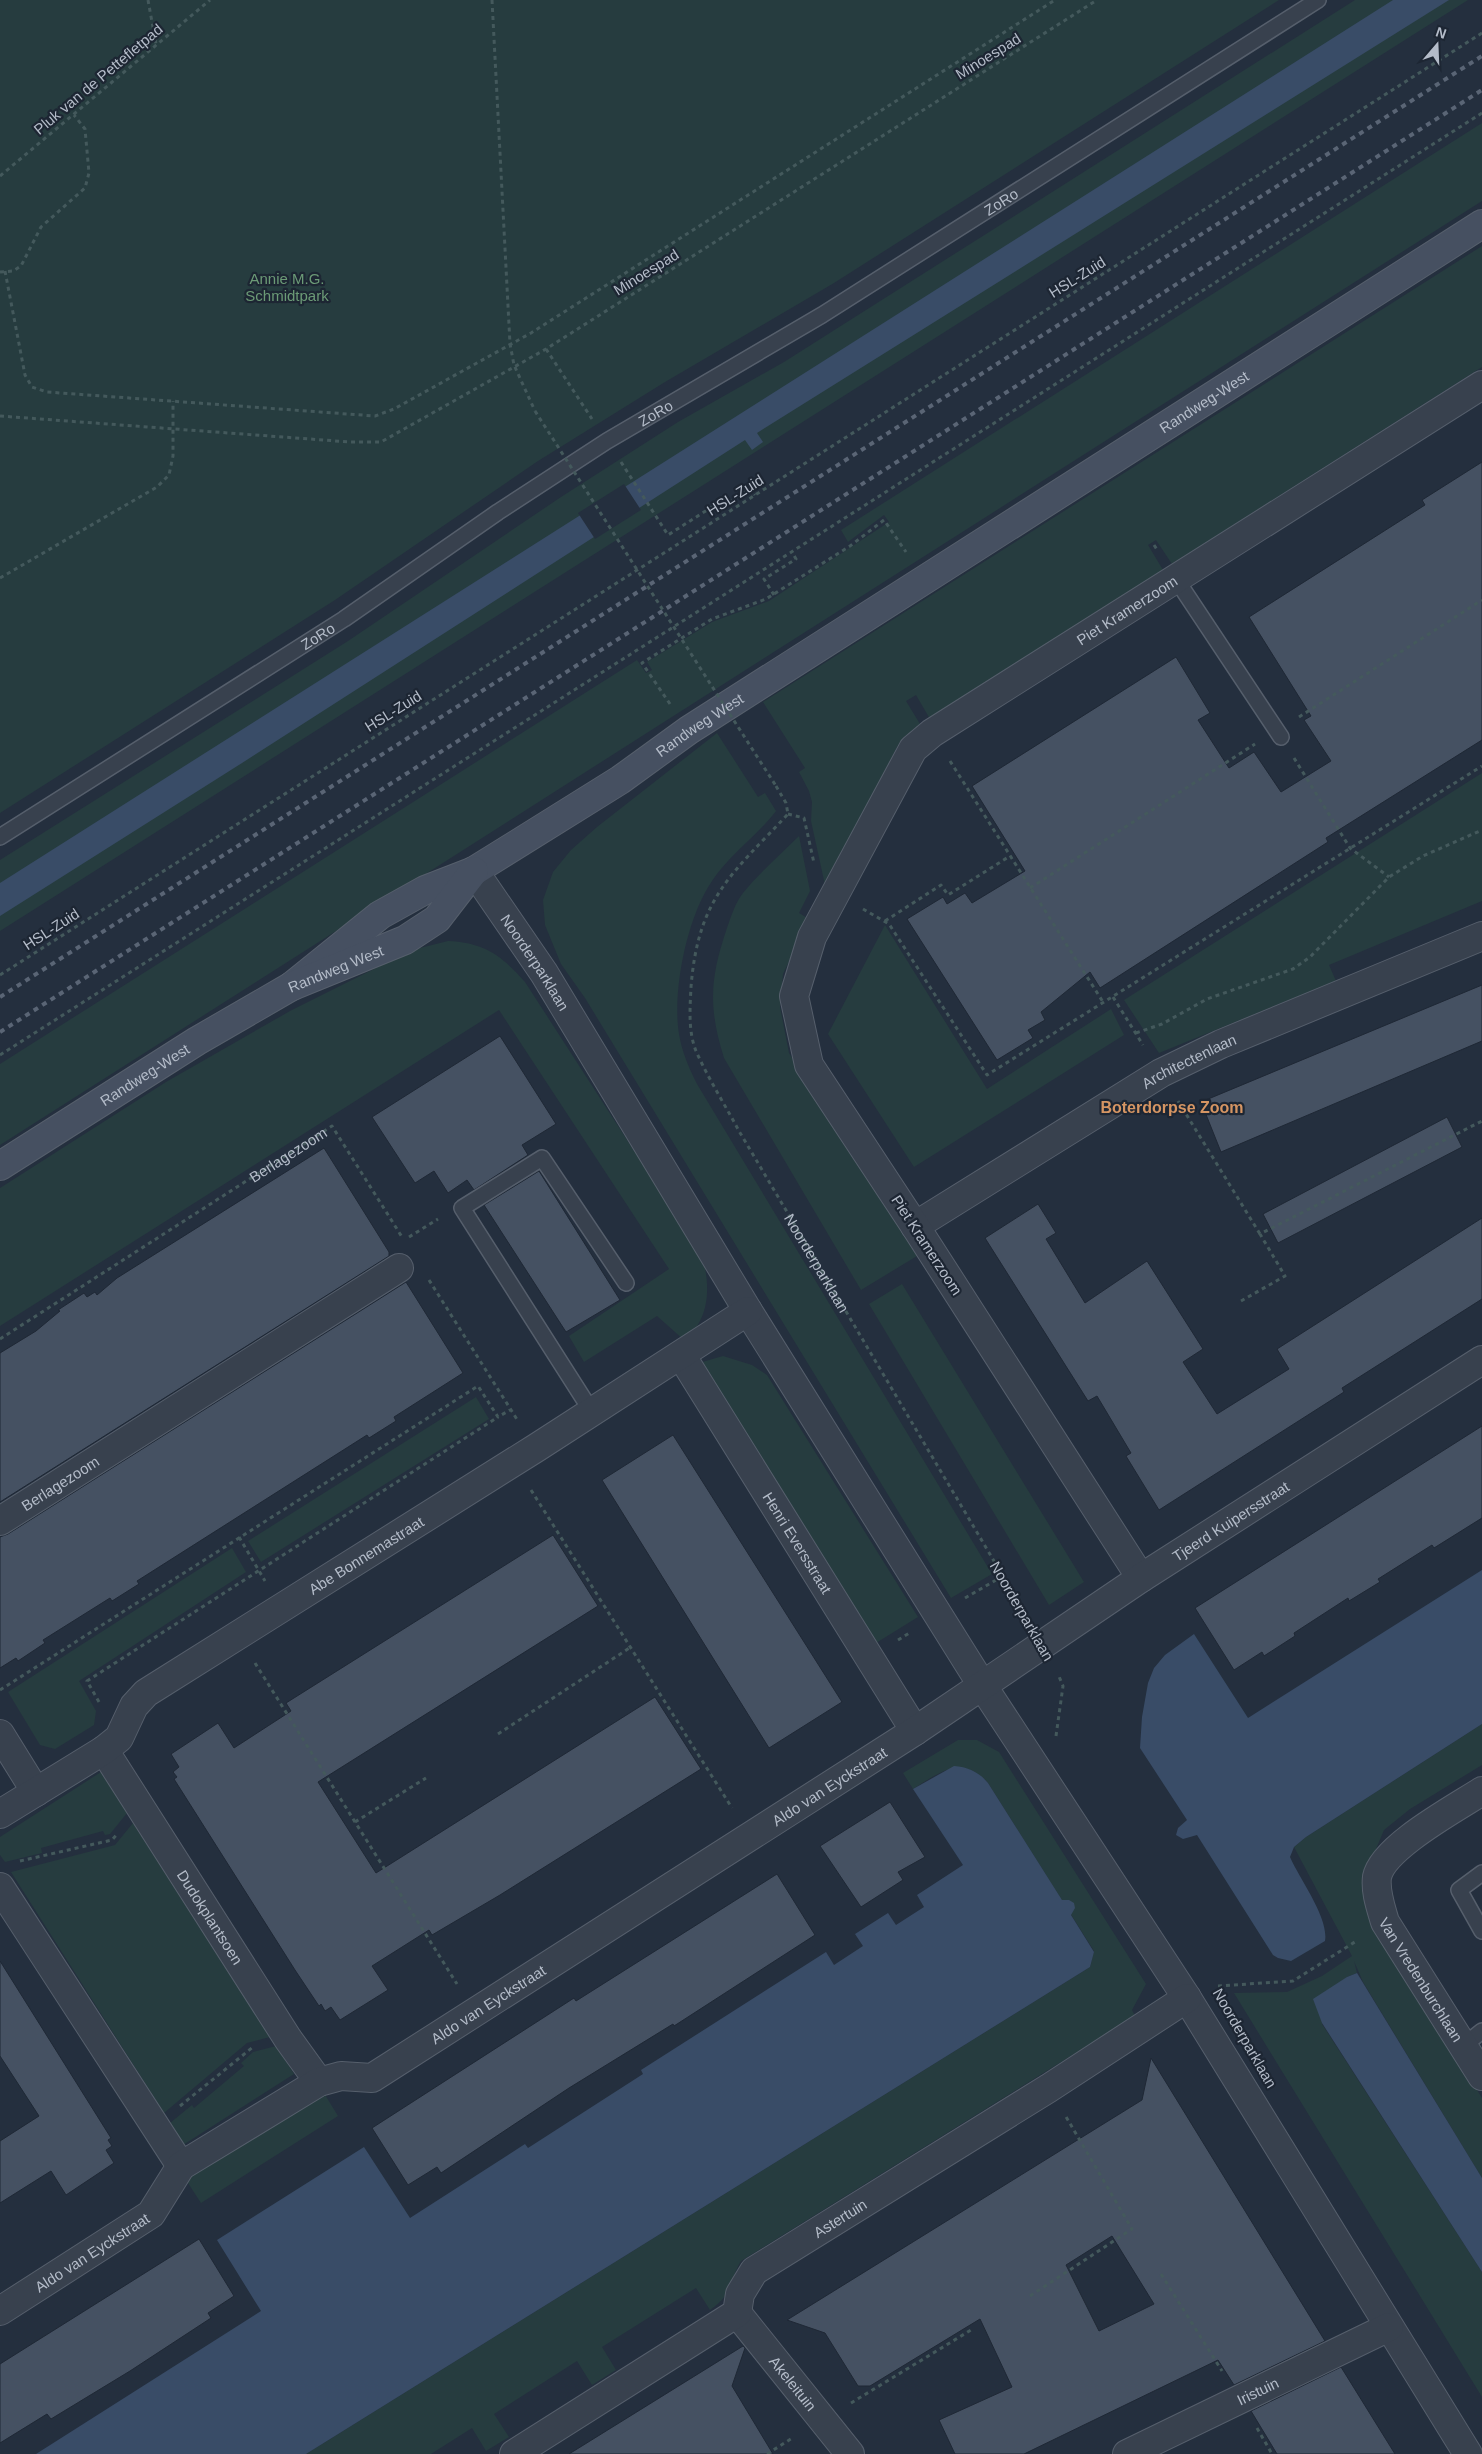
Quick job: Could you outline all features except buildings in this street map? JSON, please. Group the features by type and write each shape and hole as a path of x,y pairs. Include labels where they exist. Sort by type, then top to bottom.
{"main road":[{"name":"Randweg-West","path":"925,579 1482,224"},
{"name":"Randweg West","path":"292,986 380,915 425,890 474,872 620,780 689,730 925,579"},
{"name":"Randweg-West","path":"0,1166 197,1041 292,986"}],"street":[{"name":"Piet Kramerzoom","path":"1141,1578 915,1226 809,1065 794,996 812,937 912,749 932,733 1482,385"},
{"name":"Noorderparklaan","path":"474,872 544,973 748,1311 982,1685 1187,1998 1468,2454"},
{"name":"Architectenlaan","path":"915,1226 1161,1074 1221,1044 1482,936"},
{"name":"Berlagezoom","path":"0,1521 412,1270"},
{"name":"Abe Bonnemastraat","path":"111,1744 138,1700 525,1455 748,1311"},
{"name":"Henri Eversstraat","path":"681,1355 915,1731"},
{"name":"Tjeerd Kuipersstraat","path":"982,1685 1141,1578 1482,1360"},
{"name":"Aldo van Eyckstraat","path":"0,2311 151,2214 181,2166 319,2082 341,2076 372,2078 915,1731 982,1685"},
{"path":"0,1734 36,1792"},
{"path":"0,1814 111,1744"},
{"name":"Dudokplantsoen","path":"111,1744 141,1806 288,2039 319,2082"},
{"name":"Van Vredenburchlaan","path":"1482,1792 1400,1844 1385,1861 1377,1877 1379,1902 1385,1922 1473,2039 1482,2076"},
{"path":"0,1886 154,2127 181,2166"},
{"name":"Astertuin","path":"737,2312 740,2294 754,2271 1049,2088 1187,1998"},
{"path":"514,2454 737,2312"},
{"name":"Akeleituin","path":"737,2312 821,2420 850,2454"},
{"name":"Iristuin","path":"1127,2454 1389,2327"}],"lane":[{"name":"ZoRo","path":"0,837 344,619 498,512 607,441 822,315 1318,0"},
{"path":"1176,579 1281,737"},
{"path":"592,1412 462,1208 542,1158 626,1283"},
{"path":"1482,1873 1458,1890 1482,1931"}],"path":[{"path":"148,0 156,44"},
{"name":"Pluk van de Pettefletpad","path":"0,176 210,0"},
{"path":"492,0 510,344 514,365 535,411 776,786 786,803 788,814 804,818 816,870"},
{"path":"5,271 25,375 32,386 47,392 375,416 394,408 531,334 1055,0"},
{"name":"Minoespad","path":"0,416 350,442 381,442 416,424 514,365 546,349 1097,0"},
{"name":"HSL-Zuid","path":"0,975 1482,33"},
{"path":"0,1055 1482,113"},
{"path":"0,272 13,271 21,266 41,226 85,188 89,174 86,130 74,115"},
{"path":"546,349 591,417"},
{"path":"0,578 157,487 169,475 173,456 172,400"},
{"path":"626,470 668,534 715,505 718,509 750,489 755,495"},
{"path":"689,730 642,663 712,619 774,595 850,546 884,520 925,579"},
{"path":"774,595 764,579 796,559 792,552"},
{"path":"932,733 1104,1002"},
{"path":"1281,737 1350,848 1389,877"},
{"path":"834,894 889,924 987,1076 1482,766"},
{"name":"Noorderparklaan","path":"788,814 727,878 703,920 695,953 690,1016 696,1049 738,1131 1043,1644 1063,1686 1054,1745"},
{"path":"1113,997 1135,1032 1162,1024 1206,999 1293,969 1310,957 1389,877 1423,856 1482,830"},
{"path":"885,921 941,885 948,895 1010,856"},
{"path":"1161,1074 1285,1276 1241,1301"},
{"path":"1260,1234 1482,1121"},
{"name":"Berlagezoom","path":"0,1339 332,1126 404,1240 450,1212 462,1208"},
{"path":"412,1270 510,1410 525,1455 631,1647 750,1837"},
{"path":"0,1690 478,1386 498,1417"},
{"path":"111,1744 87,1681 510,1410"},
{"path":"238,1537 256,1566"},
{"path":"238,1635 475,2012"},
{"path":"498,1734 631,1647"},
{"path":"355,1822 426,1778"},
{"path":"19,1861 112,1840 141,1806"},
{"name":"Noorderparklaan","path":"1219,1994 1216,1986 1292,1981 1352,1944"},
{"path":"154,2127 251,2047 288,2039"},
{"path":"1030,2296 1132,2229 1049,2088"},
{"path":"1161,2274 1240,2399 1272,2454"},
{"path":"767,2454 971,2330"}],"green space":[{"name":"Annie M.G. Schmidtpark","path":"0,0 1279,0 834,283 665,382 538,461 335,600 0,813"},
{"path":"1355,0 1468,0 0,931 0,860 348,641 561,497 678,422 784,362"},
{"path":"1482,123 1482,201 0,1145 0,1064 637,660 646,673 652,670 647,662 712,622 769,601 889,522 884,515 848,542 841,530"},
{"path":"1482,246 1482,367 1172,564 1156,540 1148,545 1163,570 930,719 916,695 906,701 920,724 903,738 897,747 828,886 825,885 811,821 812,802 809,791 799,772 805,768 763,702"},
{"path":"717,733 758,797 765,793 776,811 761,829 719,871 703,896 695,914 680,976 677,1017 682,1047 697,1084 992,1574 951,1598 585,998 561,964 545,925 543,900 553,872 571,850 597,827"},
{"path":"1482,773 1482,901 1329,965 1336,981 1159,1053 1124,1000"},
{"path":"799,836 810,891 799,913 809,919 783,974 780,1007 789,1053 917,1256 861,1290 724,1058 715,1023 713,1008 714,978 721,946 735,906 756,878"},
{"path":"885,925 987,1089 1111,1009 1124,1035 914,1167 828,1034"},
{"path":"448,941 472,944 491,952 508,964 525,982 702,1256 707,1279 706,1302 699,1323 684,1340 657,1316 584,1362 569,1336 669,1269 499,1010 0,1326 0,1188 166,1082 290,1011 412,950"},
{"path":"902,1284 1084,1582 1049,1605 869,1304"},
{"path":"723,1356 752,1365 767,1375 918,1617 876,1643 699,1363"},
{"path":"476,1397 489,1419 261,1562 248,1541"},
{"path":"232,1548 246,1572 79,1681 96,1711 94,1725 55,1749 40,1745 8,1692"},
{"path":"1482,1724 1482,1765 1410,1809 1384,1830 1376,1849 1371,1882 1385,1942 1482,2098 1482,2178 1363,1982 1354,1961 1357,1973 1347,1977 1322,2024 1482,2272 1482,2397 1234,1993 1287,1992 1322,1976 1352,1956 1294,1847 1306,1837"},
{"path":"958,1740 977,1740 999,1752 1146,1984 1132,2010 1135,2016 741,2261 727,2293 710,2310 696,2288 602,2347 616,2370 592,2385 577,2361 494,2414 509,2437 486,2451 472,2428 431,2454 306,2454 1090,1967 1094,1951 988,1783 969,1769 960,1768 942,1772 913,1789 903,1773"},
{"path":"101,1772 127,1813 110,1834 105,1835 103,1831 41,1848 42,1853 5,1862 0,1855 0,1837"},
{"path":"133,1823 270,2037 247,2043 164,2113 11,1872 115,1845"},
{"path":"276,2046 294,2074 183,2145 170,2123 192,2105 194,2108 244,2066 241,2063 253,2052"},
{"path":"324,2093 338,2116 201,2203 186,2180"}],"water":[{"path":"1393,0 1449,0 757,433 763,442 752,450 745,440 0,916 0,883"},
{"path":"1482,1570 1482,1724 1306,1837 1294,1847 1290,1857 1323,1921 1325,1941 1291,1961 1278,1958 1273,1955 1197,1835 1183,1839 1176,1835 1178,1828 1187,1820 1140,1748 1142,1717 1148,1683 1154,1668 1165,1655 1194,1634 1248,1718"},
{"path":"954,1766 973,1771 988,1783 1062,1900 1069,1900 1074,1903 1075,1908 1071,1915 1094,1952 1090,1967 306,2454 36,2454 261,2311 217,2240 364,2147 410,2218 525,2144 528,2148 643,2074 641,2070 826,1952 834,1965 863,1946 855,1934 888,1913 896,1925 924,1907 917,1895 963,1865 913,1789"},
{"path":"1357,1973 1482,2178 1482,2272 1322,2023 1313,1999 1347,1977"}],"pier":[{"path":"624,484 641,510 595,539 578,513"}],"railway":[{"path":"0,997 1482,56"},
{"path":"0,1032 1482,90"}],"district":[{"name":"Boterdorpse Zoom","path":"1172,1107"}]}
